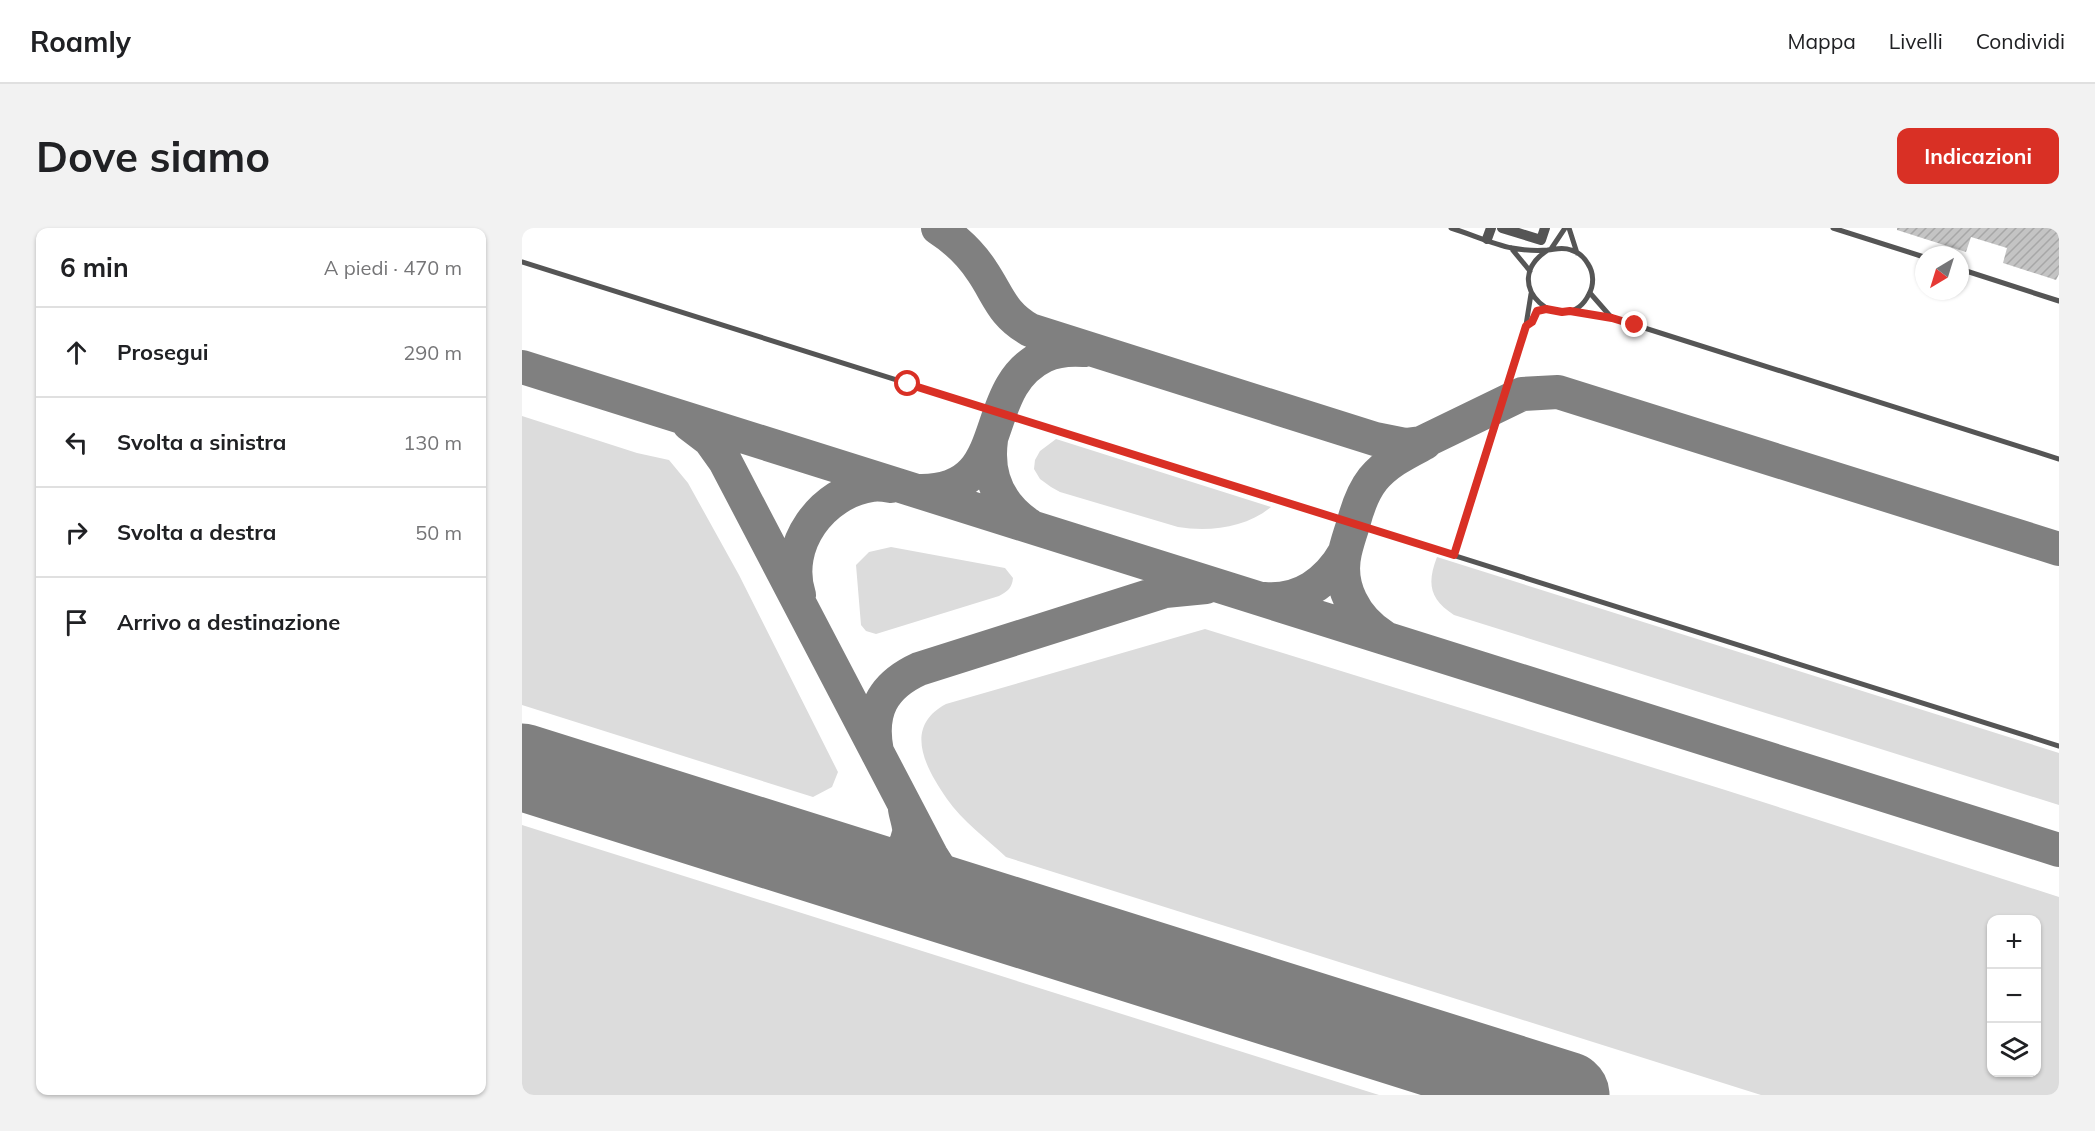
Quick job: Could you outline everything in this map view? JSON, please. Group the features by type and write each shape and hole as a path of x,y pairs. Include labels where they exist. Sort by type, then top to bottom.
{"street":[{"path":"1487,239 1491,228"},
{"path":"1502,228 1541,240 1545,228"}],"lane":[{"path":"1451,228 1511,248 1569,249 1577,253 1590,266 1593,275 1590,293 1579,307 1570,311"},
{"path":"1577,253 1567,228 1549,250 1534,262 1528,282 1531,292 1540,305 1546,309 1612,318 2059,459"},
{"path":"1833,228 1915,254"},
{"path":"1511,248 1530,271"},
{"path":"522,262 2059,746"},
{"path":"1969,272 2059,301"},
{"path":"1454,555 1526,326 1531,292"},
{"path":"1590,293 1612,318"},
{"path":"1526,326 1532,322 1537,311 1546,309"}],"shaded area":[{"path":"522,416 637,453 669,460 688,483 739,575 838,772 832,787 813,797 522,705"},
{"path":"1056,439 1271,507 1239,524 1202,529 1178,527 1060,492 1040,479 1034,469 1035,460 1040,451"},
{"path":"891,547 1005,568 1013,578 1012,584 999,596 876,634 866,631 861,625 856,565 869,552"},
{"path":"1437,557 2059,753 2059,805 1454,615 1439,603 1432,590 1432,575"},
{"path":"1205,629 1722,789 2059,897 2059,1095 1761,1095 1006,857 953,807 932,774 922,748 922,736 925,724 933,713 946,704"},
{"path":"522,825 1379,1095 529,1095 522,1093"}],"building":[{"path":"1897,228 2059,228 2059,274 2056,280 2003,263 2007,248 1971,237 1968,246 1947,246 1897,230"}],"taxiway":[{"path":"938,228 968,253 1002,304 1020,324 1030,330 1375,439 1405,445 1421,443 1522,394 1558,392 2059,549"},
{"path":"919,491 949,487 969,475 983,458 1009,391 1023,371 1049,354 1063,350 1084,350"},
{"path":"522,367 2059,850"},
{"path":"689,424 710,440 725,461 943,874 960,891 1003,918"},
{"path":"991,440 991,466 997,488 1002,499 1029,525"},
{"path":"1384,637 1365,621 1351,600 1344,577 1345,552 1360,501 1373,479 1391,463 1425,443"},
{"path":"799,595 795,576 797,558 802,540 811,524 837,498 854,490 874,485 891,486"},
{"path":"1264,599 1289,597 1312,588 1330,572 1345,552"},
{"path":"877,752 875,725 881,702 896,684 919,669 1165,591 1206,587"},
{"path":"844,868 864,868 884,864 900,853 909,833 905,809"}],"runway":[{"path":"522,767 1566,1095"}],"route":[{"path":"908,384 1454,555 1526,326 1532,322 1537,311 1546,309 1554,312 1570,311 1612,318 1635,325"}]}
